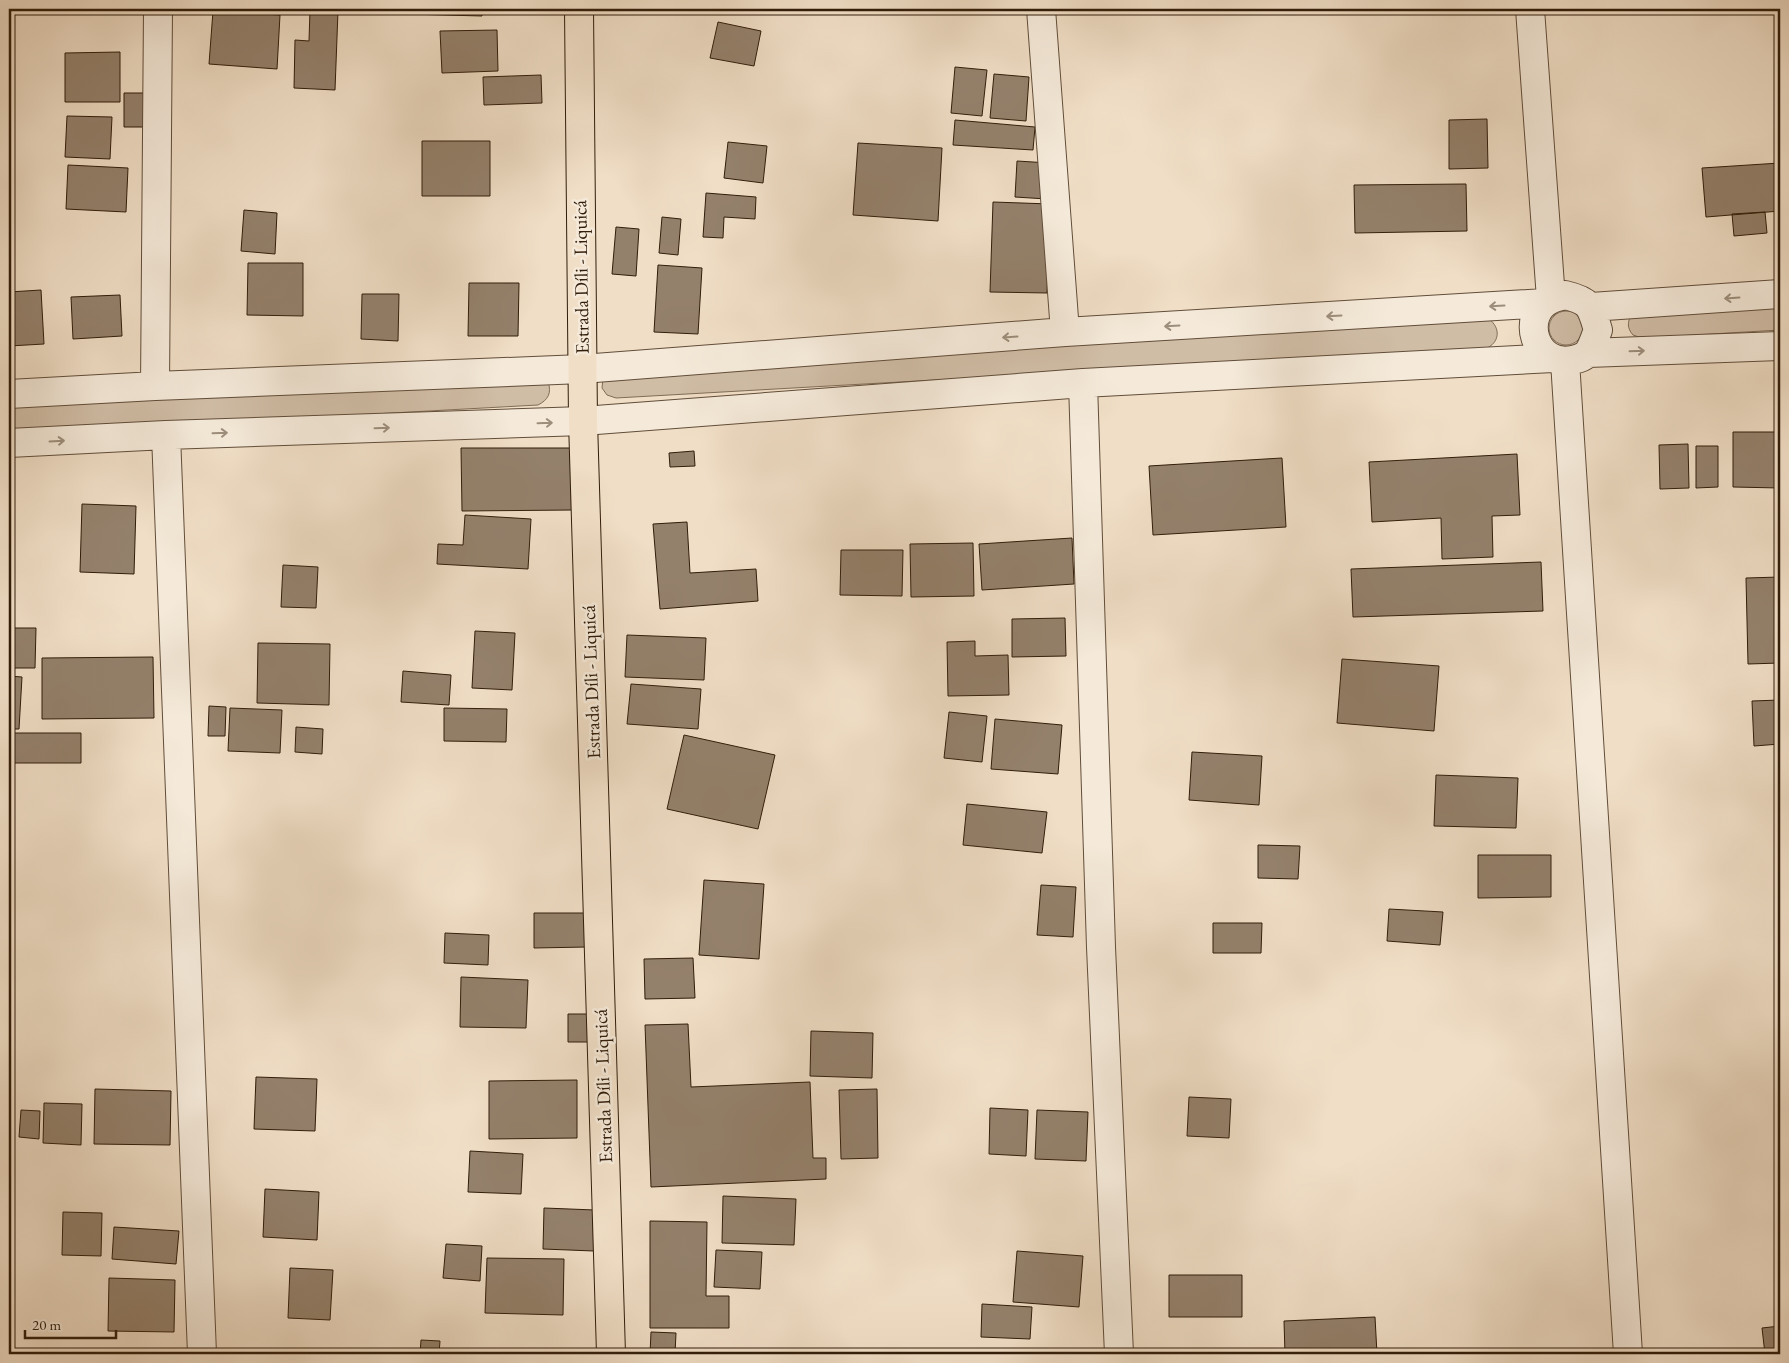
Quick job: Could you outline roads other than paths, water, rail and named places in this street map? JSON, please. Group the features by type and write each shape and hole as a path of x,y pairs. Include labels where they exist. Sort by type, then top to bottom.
{"main road":[{"name":"Estrada Díli - Liquicá","path":"579,9 583,421 611,1354"}],"street":[{"path":"155,386 158,9"},
{"path":"1041,9 1065,332"},
{"path":"1530,9 1548,301 1536,316 1534,333 1540,348 1568,357"},
{"path":"1591,307 1780,294"},
{"path":"9,394 155,386 582,369 1065,332 1548,301 1565,295 1579,298 1591,307 1598,330 1568,357"},
{"path":"9,443 166,435 583,421 1083,383 1780,346"},
{"path":"1568,357 1628,1354"},
{"path":"1083,383 1101,937 1119,1354"},
{"path":"166,435 202,1354"}]}
